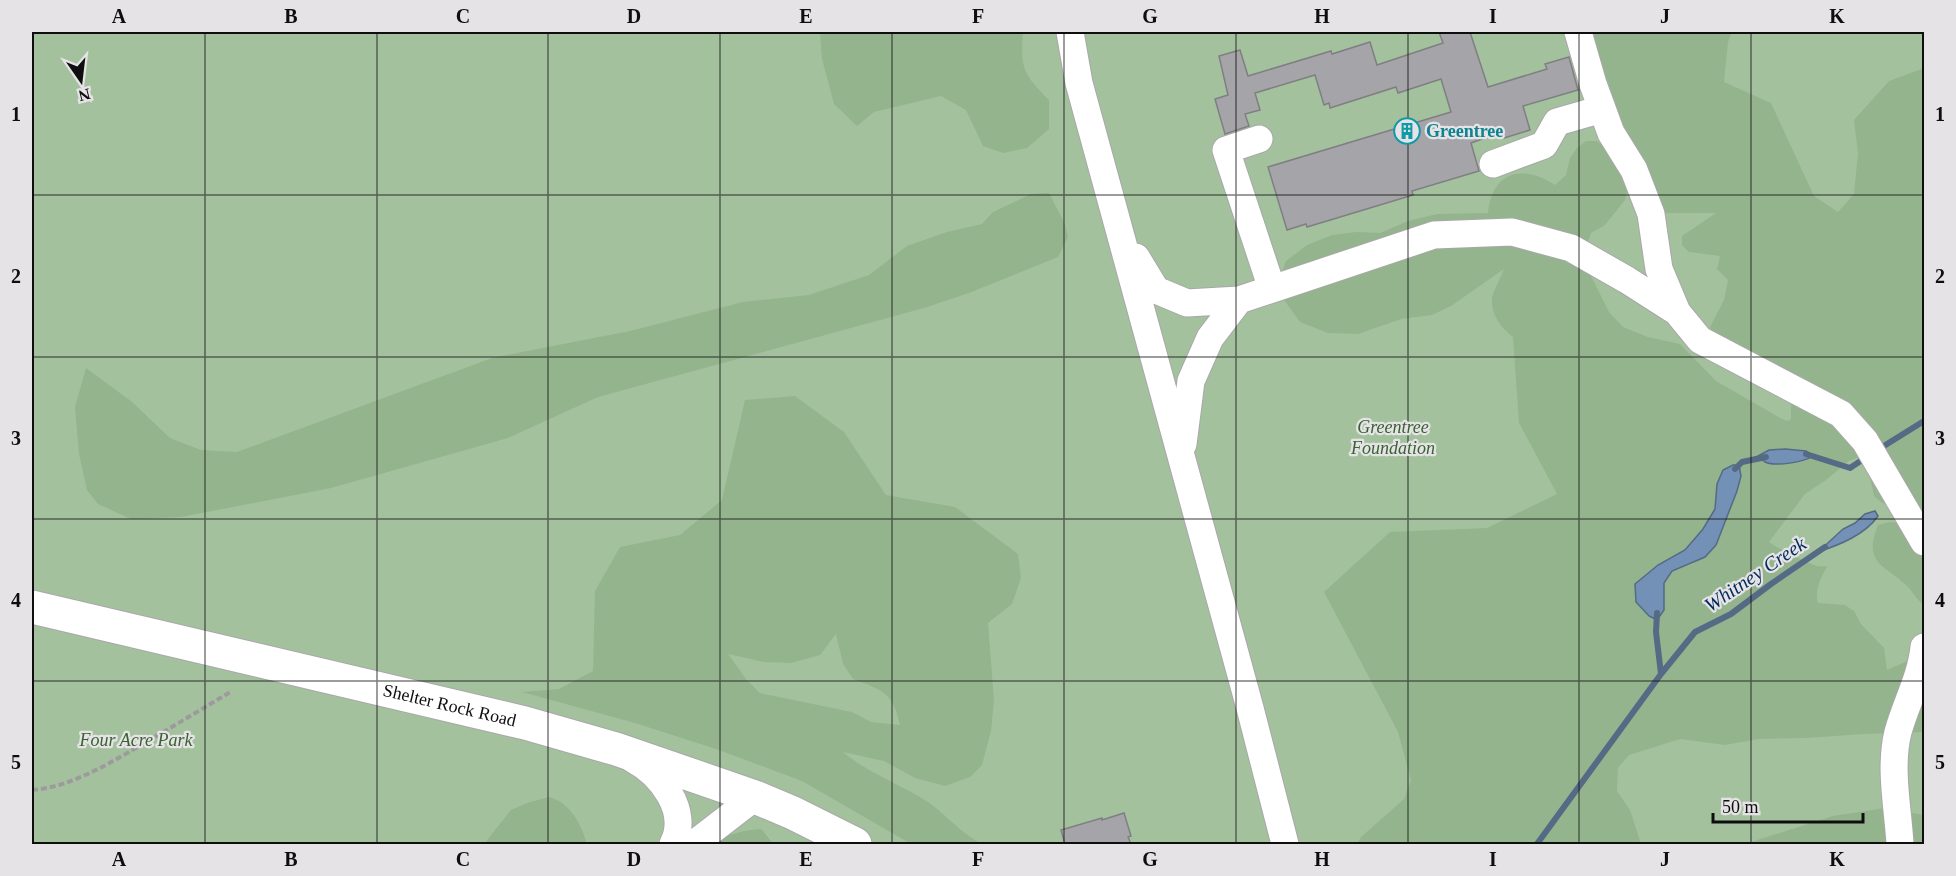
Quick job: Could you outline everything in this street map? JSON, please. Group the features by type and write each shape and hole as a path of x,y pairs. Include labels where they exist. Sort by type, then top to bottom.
{"main road":[{"name":"Shelter Rock Road","path":"32,607 525,723 616,749 754,797 855,844"}],"street":[{"path":"1070,32 1079,83 1285,844"},
{"path":"1578,32 1593,84 1611,133 1634,170 1651,214 1659,269 1677,312 1700,340 1841,414 1865,441 1924,542"},
{"path":"1493,164 1544,145 1557,122 1602,109"},
{"path":"1258,139 1226,150 1272,289"},
{"path":"1120,230 1156,290 1186,303 1239,300 1434,235 1512,232 1571,248 1627,279 1677,312"},
{"path":"1181,457 1191,381 1210,338 1239,300"},
{"path":"1900,844 1894,772 1898,733 1923,661 1924,647"},
{"path":"616,749 639,762 667,789 674,803 678,821 673,844"},
{"path":"694,844 754,797"}],"path":[{"path":"32,790 45,789 71,781 112,761 232,691"}],"green space":[{"name":"Greentree Foundation","path":"32,32 1924,32 1924,844 774,844 762,829 712,844 32,844"},
{"path":"820,32 1023,32 1022,54 1025,70 1049,100 1049,129 1027,148 1003,153 983,146 966,110 941,96 874,112 857,126 834,104 822,59"},
{"path":"1591,32 1732,32 1728,42 1724,82 1771,103 1814,196 1838,212 1854,194 1858,153 1854,120 1889,81 1924,68 1924,518 1881,502 1874,496 1869,473 1862,456 1849,461 1805,494 1769,542 1813,565 1827,566 1820,580 1818,603 1845,605 1854,611 1861,624 1884,648 1887,670 1914,658 1924,649 1924,732 1758,739 1725,745 1680,739 1629,755 1618,768 1617,791 1630,810 1641,844 1357,844 1361,837 1404,799 1411,780 1398,732 1324,592 1390,532 1487,528 1557,494 1519,423 1513,337 1499,323 1492,304 1494,291 1504,269 1451,306 1432,315 1401,319 1358,334 1328,333 1300,322 1284,300 1278,282 1286,261 1307,245 1332,235 1356,232 1380,233 1408,221 1437,214 1488,213 1496,188 1511,175 1532,175 1555,185 1566,175 1570,158 1577,148 1586,141 1597,141 1621,161 1629,181 1625,200 1605,225 1591,233 1586,247 1591,276 1609,312 1623,327 1648,337 1680,344 1716,381 1788,421 1791,419 1791,399 1716,342 1710,327 1724,300 1728,280 1717,269 1720,256 1689,252 1682,245 1682,236 1716,213 1658,213 1625,132","holes":["1785,449 1812,456 1792,463 1778,462 1758,456 1769,450","1741,476 1716,545 1692,564 1672,571 1664,583 1658,565 1685,550 1703,529 1715,509 1717,484"]},
{"path":"1049,193 1064,222 1068,237 1058,257 969,293 924,308 598,397 508,438 331,488 181,517 131,519 98,504 87,490 79,454 75,407 86,368 131,401 170,438 201,450 237,452 492,358 630,331 743,302 809,295 869,275 907,246 947,232 982,224 993,212 1031,194"},
{"path":"795,396 844,432 886,495 955,507 1018,554 1021,578 1012,604 988,623 994,700 991,731 982,765 970,777 945,786 915,778 884,761 843,752 863,766 928,802 968,835 983,844 911,844 802,781 716,749 635,723 522,692 559,689 593,671 595,591 620,547 680,535 722,500 745,400","holes":["836,634 843,664 853,679 872,686 890,699 900,725 871,722 852,712 760,693 746,679 728,654 764,662 791,663 820,655"]},
{"path":"1898,523 1924,547 1924,605 1908,587 1879,563 1875,556 1873,548 1878,525"},
{"path":"549,797 563,804 574,815 587,844 484,844 511,810"},
{"path":"1885,808 1924,815 1924,844 1745,844 1833,816"},
{"path":"762,829 774,844 712,844 736,833"}],"water":[{"path":"1769,450 1806,451 1813,456 1797,462 1776,464 1765,462 1758,456"},
{"path":"1739,465 1741,476 1716,545 1705,557 1672,571 1664,583 1664,610 1657,620 1649,616 1636,602 1635,584 1658,565 1685,550 1703,529 1715,509 1717,484 1723,470"},
{"path":"1875,511 1878,516 1866,529 1843,543 1818,552 1843,529 1855,523 1865,514"}],"building":[{"name":"Greentree","path":"1439,32 1470,32 1488,87 1547,69 1545,64 1569,57 1578,90 1523,106 1530,130 1504,138 1502,132 1471,143 1479,171 1412,191 1413,195 1307,227 1306,224 1287,230 1268,167 1451,112 1441,79 1398,93 1396,87 1330,108 1329,103 1324,105 1315,75 1255,93 1260,110 1245,114 1249,126 1225,134 1215,99 1228,95 1219,56 1240,50 1248,76 1331,51 1332,54 1370,42 1377,65 1443,43"},
{"path":"1124,813 1131,844 1065,844 1061,830"}],"waterway":[{"name":"Whitney Creek","path":"1879,449 1924,421"},
{"name":"Whitney Creek","path":"1806,454 1850,468 1868,456"},
{"name":"Whitney Creek","path":"1735,469 1742,462 1766,457"},
{"name":"Whitney Creek","path":"1661,674 1695,632 1731,614 1825,547"},
{"name":"Whitney Creek","path":"1537,844 1661,674 1656,632 1657,613"}],"place":[{"name":"Greentree","path":"1407,131"}],"park label":[{"name":"Four Acre Park","path":"136,740"}]}
